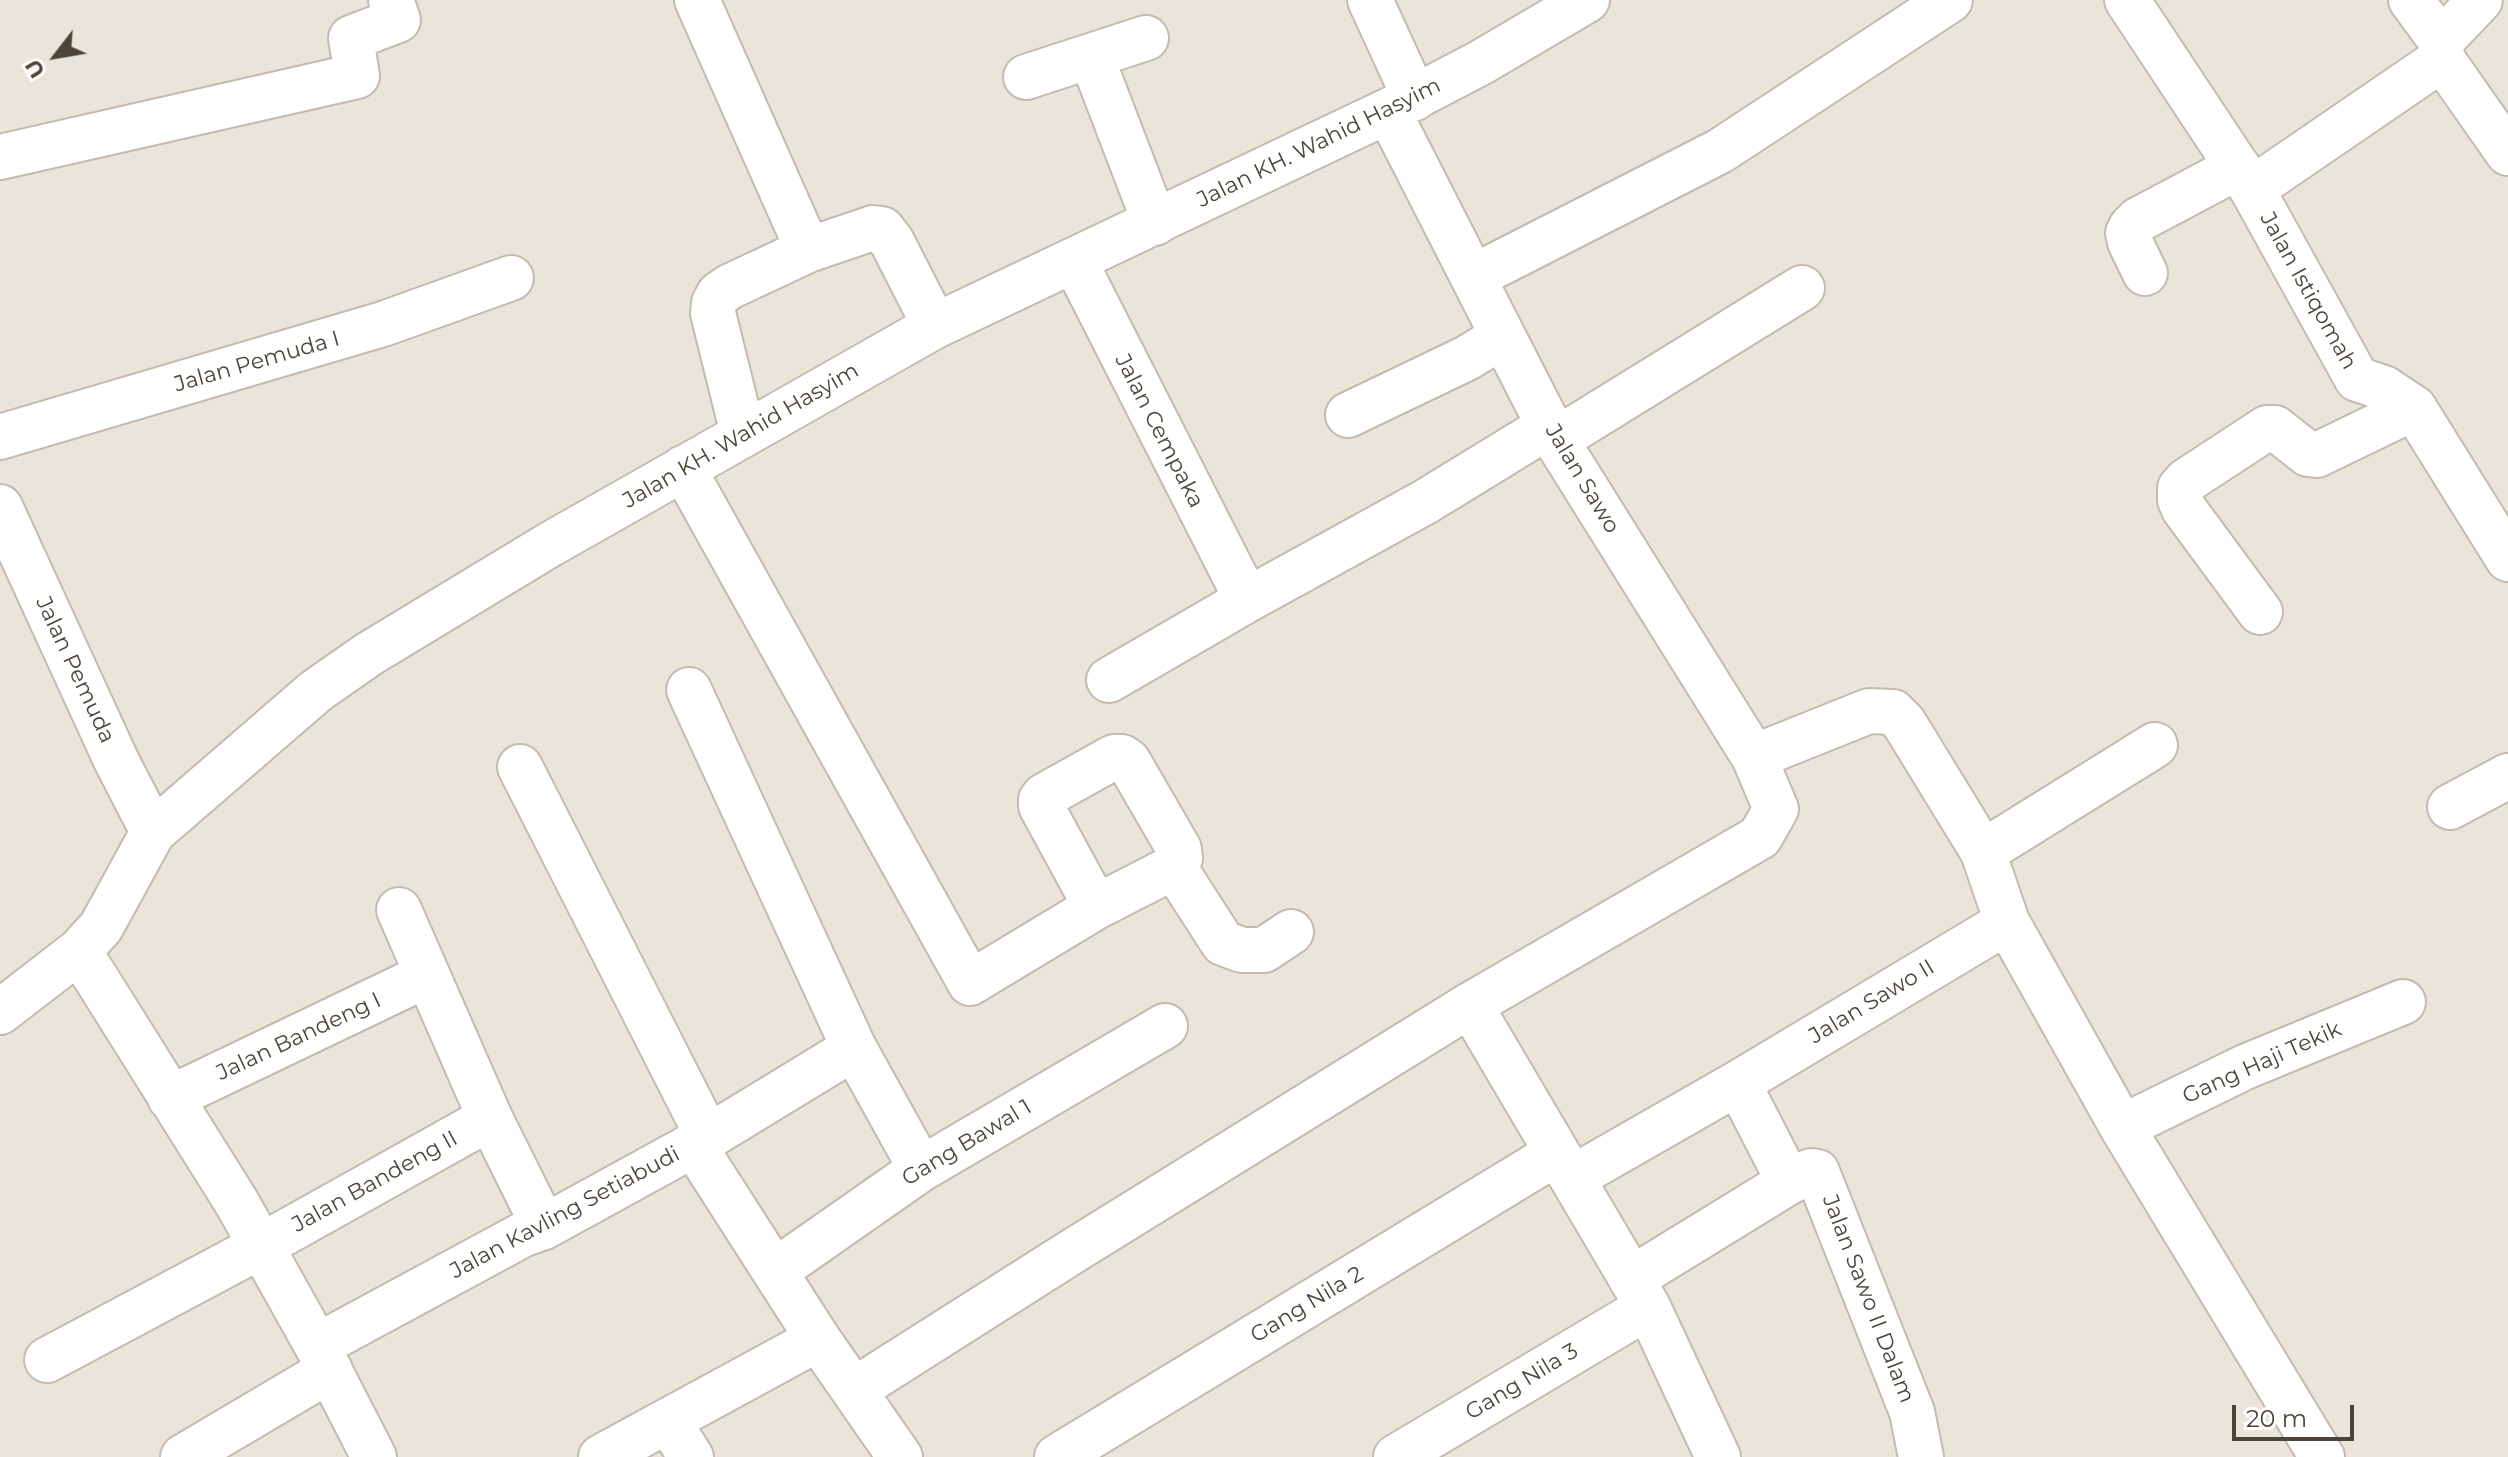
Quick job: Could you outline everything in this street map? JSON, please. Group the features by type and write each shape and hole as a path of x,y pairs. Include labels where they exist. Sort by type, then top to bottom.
{"street":[{"path":"0,157 357,76 351,38 398,20 391,0"},
{"path":"697,0 808,250"},
{"name":"Jalan Sawo","path":"1370,0 1401,104 1473,277 1553,433 1754,757 1776,809 1760,837 1470,1005"},
{"name":"Jalan KH. Wahid Hasyim","path":"0,1012 79,951 101,927 153,832 316,691 369,654 683,468 935,326 1401,104 1587,0"},
{"path":"1473,277 1720,151 1950,0"},
{"name":"Jalan Istiqomah","path":"2127,0 2245,178 2357,379 2384,388 2414,408 2508,559"},
{"path":"2411,0 2508,153"},
{"path":"2145,273 2128,233 2138,220 2245,178 2442,50 2480,0"},
{"path":"1026,77 1146,38"},
{"path":"1091,56 1155,223"},
{"path":"743,434 713,313 719,294 729,287 808,250 873,228 882,229 892,242 935,326"},
{"name":"Jalan Cempaka","path":"1074,260 1247,600"},
{"name":"Jalan Pemuda I","path":"0,437 383,324 511,278"},
{"path":"1109,680 1247,600 1553,433 1802,288"},
{"path":"1348,415 1467,358 1503,336"},
{"path":"2260,612 2184,509 2180,488 2267,428 2275,428 2308,454 2317,455 2414,408"},
{"path":"683,468 970,983 1096,907 1174,867 1180,858 1179,849 1128,761 1122,757 1114,757 1041,800 1041,806 1096,907"},
{"name":"Jalan Pemuda","path":"0,507 116,760 153,832"},
{"path":"689,690 854,1048 921,1169"},
{"path":"1754,757 1869,711 1893,712 1915,739 1983,852 2007,922 2122,1127 2322,1457"},
{"path":"1983,852 2155,745"},
{"path":"520,767 701,1140 854,1048"},
{"path":"2450,807 2508,776"},
{"path":"1174,867 1223,943 1242,950 1264,950 1291,932"},
{"path":"399,910 490,1118 544,1227"},
{"name":"Jalan Sawo II","path":"1564,1166 1738,1083 2007,922"},
{"path":"79,951 237,1203 324,1358 374,1457"},
{"name":"Jalan Bandeng I","path":"170,1098 427,975"},
{"name":"Gang Haji Tekik","path":"2122,1127 2245,1067 2403,1002"},
{"path":"854,1390 1470,1005 1639,1293 1718,1457"},
{"name":"Gang Bawal 1","path":"775,1271 921,1169 1165,1026"},
{"path":"1738,1083 1789,1182"},
{"name":"Jalan Bandeng II","path":"47,1360 261,1246 490,1118"},
{"name":"Jalan Kavling Setiabudi","path":"183,1457 324,1358 524,1234 544,1227 701,1140 775,1271 900,1457"},
{"name":"Gang Nila 2","path":"1057,1457 1564,1166"},
{"name":"Jalan Sawo II Dalam","path":"1639,1293 1789,1182 1811,1171 1817,1172 1912,1412 1921,1457"},
{"name":"Gang Nila 3","path":"1396,1457 1639,1293"},
{"path":"601,1457 680,1439 818,1339"}],"shaded area":[{"path":"0,0 2508,0 2508,1457 0,1457"}]}
